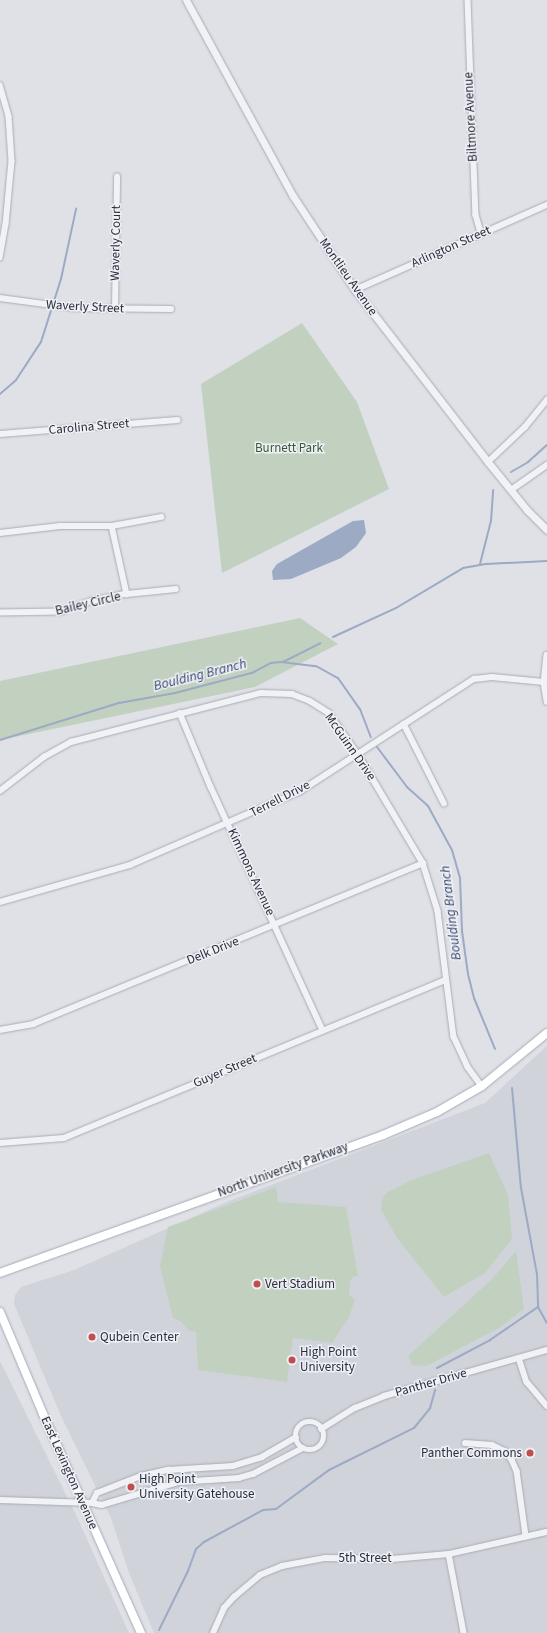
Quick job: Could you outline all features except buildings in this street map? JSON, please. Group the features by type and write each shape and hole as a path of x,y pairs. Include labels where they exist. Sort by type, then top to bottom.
{"main road":[{"name":"North University Parkway","path":"0,1273 383,1135 437,1112 482,1086 547,1033"},
{"name":"East Lexington Avenue","path":"0,1312 83,1504 141,1633"}],"street":[{"name":"Montlieu Avenue","path":"186,0 293,196 355,290 488,462 547,530"},
{"name":"Biltmore Avenue","path":"468,0 476,215 481,233"},
{"path":"0,85 9,117 12,161 6,224 0,257"},
{"name":"Waverly Court","path":"115,309 117,177"},
{"name":"Arlington Street","path":"355,290 547,205"},
{"name":"Waverly Street","path":"0,298 75,308 171,309"},
{"path":"488,462 526,427 547,400"},
{"name":"Carolina Street","path":"0,434 177,420"},
{"path":"511,490 547,465"},
{"path":"0,533 60,526 112,526 161,517"},
{"name":"Bailey Circle","path":"112,526 128,594"},
{"name":"Bailey Circle","path":"0,613 62,612 93,601 128,594 176,589"},
{"path":"547,655 544,682 547,702"},
{"name":"Terrell Drive","path":"0,902 130,865 229,824 299,792 474,679 492,677 544,682"},
{"name":"McGuinn Drive","path":"0,791 44,756 71,742 261,693 292,694 310,700 329,713 358,754 423,863 438,911 454,1037 468,1067 482,1086"},
{"name":"Kimmons Avenue","path":"180,713 323,1030"},
{"path":"404,724 444,804"},
{"name":"Delk Drive","path":"0,1030 33,1024 276,925 423,863"},
{"name":"Guyer Street","path":"0,1143 64,1138 446,980"},
{"name":"Panther Drive","path":"321,1429 355,1408 384,1396 547,1350"},
{"path":"519,1358 527,1382 547,1406"},
{"path":"0,1500 83,1504 92,1502 102,1505 178,1482 239,1478 267,1468 303,1448 312,1450 319,1445 323,1437 321,1429 314,1423 305,1423 298,1429 296,1437 262,1457 233,1466 168,1470 141,1476 97,1493 92,1502"},
{"path":"296,1437 303,1448"},
{"path":"465,1443 492,1445 505,1451 512,1460 516,1471 526,1536"},
{"name":"5th Street","path":"213,1633 224,1608 234,1597 260,1575 282,1566 324,1558 392,1559 449,1554 547,1532"},
{"path":"449,1554 464,1633"}],"shaded area":[{"name":"High Point University","path":"547,1046 547,1633 154,1633 129,1573 111,1518 61,1416 14,1304 15,1295 21,1287 74,1270 229,1201 485,1103"},
{"path":"0,1361 78,1519 129,1633 0,1633"}],"green space":[{"name":"Burnett Park","path":"302,323 357,402 389,489 222,573 201,384"},
{"path":"300,618 338,644 255,687 0,740 0,681"},
{"path":"489,1153 508,1195 512,1239 485,1273 444,1297 397,1238 381,1209 382,1200 386,1193 412,1180"},
{"name":"Vert Stadium","path":"276,1187 278,1202 346,1207 358,1276 354,1276 350,1281 349,1295 355,1299 349,1317 332,1343 293,1338 287,1382 198,1370 196,1332 188,1330 182,1322 173,1318 160,1266 168,1227"},
{"path":"516,1251 524,1309 499,1328 426,1366 412,1365 408,1356 491,1280"}],"water":[{"path":"364,520 366,533 356,547 341,558 291,579 273,580 272,571 277,564 353,521"}],"waterway":[{"path":"0,394 16,380 41,342 61,279 76,209"},
{"path":"511,472 528,462 547,445"},
{"path":"480,564 491,521 493,490"},
{"path":"333,637 396,608 463,568 486,564 547,561"},
{"path":"283,662 321,643"},
{"name":"Boulding Branch","path":"0,740 119,703 175,693 252,673 271,663 281,662 316,666 338,678 360,709 371,737"},
{"name":"Boulding Branch","path":"377,747 407,787 428,806 452,850 460,878 462,931 468,974 474,998 495,1049"},
{"name":"Boulding Branch","path":"512,1088 521,1188 537,1274 538,1307 547,1323"},
{"path":"437,1368 490,1340 538,1307"},
{"path":"159,1630 188,1571 196,1549 204,1542 263,1510 276,1509 329,1470 414,1428 430,1408 435,1390"}],"place":[{"name":"Vert Stadium","path":"257,1284"},
{"name":"Qubein Center","path":"92,1337"},
{"name":"High Point University","path":"292,1360"},
{"name":"Panther Commons","path":"530,1453"},
{"name":"High Point University Gatehouse","path":"131,1487"}]}
